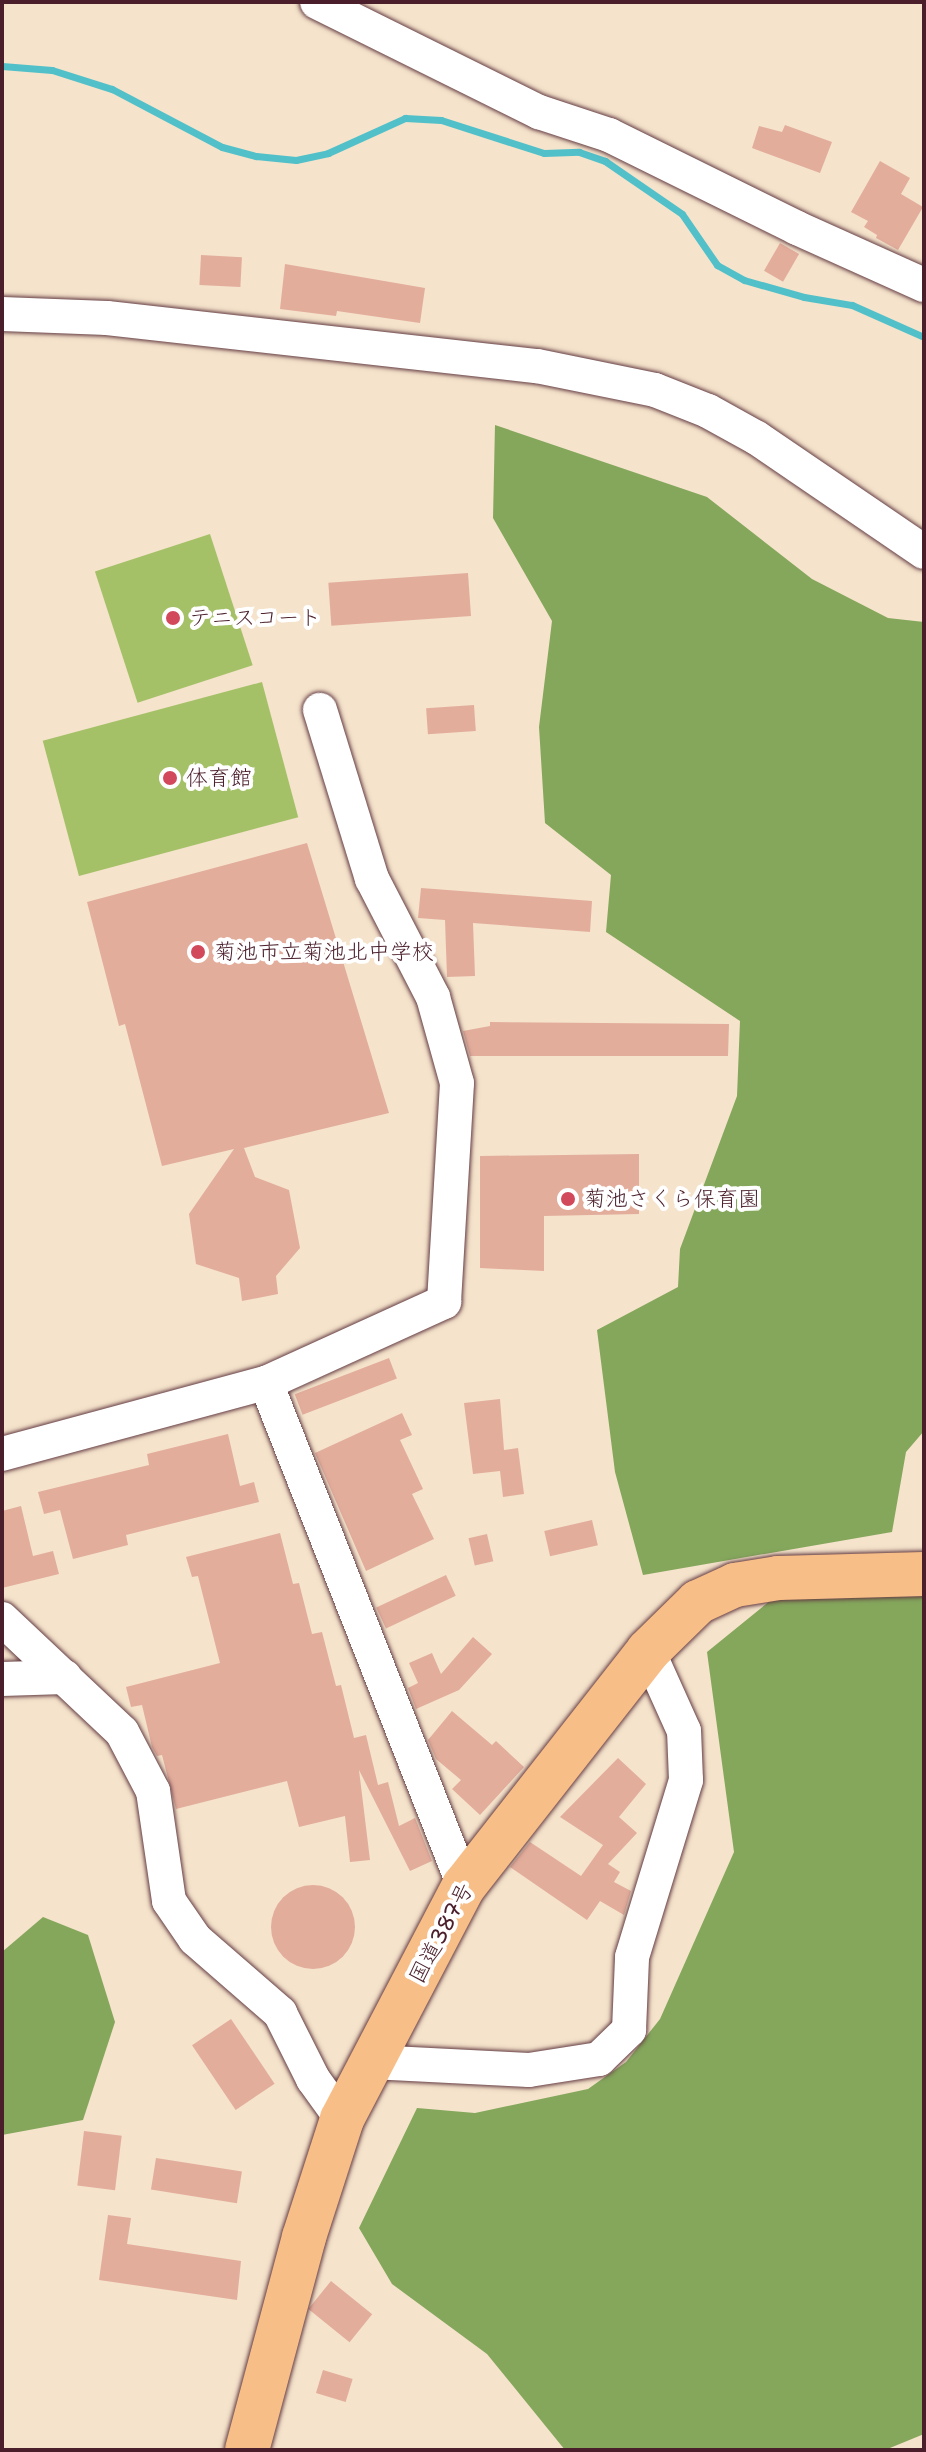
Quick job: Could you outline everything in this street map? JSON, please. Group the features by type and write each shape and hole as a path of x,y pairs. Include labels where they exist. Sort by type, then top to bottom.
{"highway":[{"name":"国道387号","path":"247,2450 304,2237 342,2119 464,1886 648,1651 698,1602 735,1585 778,1578 924,1574"}],"street":[{"path":"317,2 539,112 609,135 797,228 924,285"},
{"path":"2,314 107,318 522,364 590,374 655,390 708,411 757,438 924,552"},
{"path":"2,1454 266,1383 444,1302 457,1083 433,997 372,879 320,710"},
{"path":"266,1383 464,1886"},
{"path":"2,1619 122,1732 153,1791 169,1901 195,1939 239,1974 280,2013 313,2079 342,2119"},
{"path":"371,2062 529,2070 599,2059 629,2030 632,1957 686,1780 684,1731 648,1651"},
{"path":"2,1679 65,1677"}],"green space":[{"path":"495,425 707,497 812,579 888,618 924,622 924,1431 906,1452 892,1532 643,1575 615,1472 597,1330 678,1287 680,1249 737,1096 740,1021 606,932 611,875 545,823 539,727 552,621 493,518"},
{"name":"テニスコート","path":"210,534 253,665 138,703 95,571"},
{"name":"体育館","path":"262,682 298,817 79,876 43,741"},
{"path":"924,1596 924,2434 885,2450 565,2450 487,2354 392,2284 359,2228 417,2108 475,2113 588,2089 626,2062 660,2019 734,1852 707,1652 771,1600"},
{"path":"43,1917 88,1935 115,2022 83,2120 2,2135 2,1952"}],"building":[{"path":"785,125 832,142 820,173 752,148 759,126 782,132"},
{"path":"880,161 910,178 901,194 923,207 898,250 876,238 877,235 864,227 868,221 851,212"},
{"path":"780,243 799,254 783,282 764,271"},
{"path":"201,255 242,257 240,287 199,285"},
{"path":"285,264 425,288 420,323 337,311 336,316 280,309"},
{"path":"468,573 471,616 331,626 328,583"},
{"path":"474,705 476,731 428,734 426,708"},
{"path":"307,843 389,1113 244,1148 255,1177 289,1190 300,1248 276,1276 278,1294 242,1301 239,1278 196,1264 189,1214 234,1149 162,1166 125,1024 119,1026 87,902"},
{"path":"421,888 592,901 590,932 473,923 475,976 447,977 445,920 418,918"},
{"path":"490,1022 729,1024 728,1056 470,1056 463,1031 490,1026"},
{"path":"639,1154 639,1214 544,1216 544,1271 480,1268 480,1156"},
{"path":"389,1358 397,1379 303,1415 295,1394"},
{"path":"500,1399 504,1450 518,1448 524,1494 503,1497 500,1471 473,1474 464,1403"},
{"path":"402,1413 412,1435 400,1440 423,1489 412,1494 434,1539 366,1571 315,1453"},
{"path":"228,1434 240,1486 254,1482 259,1502 126,1535 128,1545 73,1559 60,1510 44,1514 38,1492 149,1465 147,1454"},
{"path":"21,1506 33,1556 53,1551 59,1574 2,1588 2,1511"},
{"path":"592,1520 598,1545 550,1556 544,1531"},
{"path":"280,1533 293,1584 299,1583 312,1634 322,1632 336,1686 341,1685 354,1738 366,1735 378,1785 388,1782 399,1826 415,1818 432,1861 410,1871 359,1770 370,1860 350,1862 345,1816 299,1827 287,1781 176,1809 162,1755 157,1756 152,1747 142,1705 131,1707 126,1687 220,1663 198,1576 192,1577 186,1557"},
{"path":"487,1534 493,1561 475,1566 468,1538"},
{"path":"446,1575 456,1596 386,1628 376,1608"},
{"path":"473,1637 492,1654 459,1690 416,1709 408,1688 418,1683 409,1663 432,1653 441,1674"},
{"path":"452,1711 492,1745 496,1741 524,1767 480,1815 452,1789 461,1780 436,1759 428,1740"},
{"path":"618,1758 646,1784 619,1817 637,1833 608,1864 620,1872 614,1882 631,1891 624,1915 600,1901 587,1920 510,1867 530,1842 581,1876 603,1845 560,1817"},
{"path":"313,1885 329,1888 343,1897 352,1911 355,1927 352,1943 343,1957 329,1966 313,1969 297,1966 283,1957 274,1943 271,1927 274,1911 283,1897 297,1888"},
{"path":"231,2019 275,2084 236,2110 192,2045"},
{"path":"84,2131 122,2136 115,2190 77,2186"},
{"path":"156,2158 242,2172 237,2203 151,2190"},
{"path":"108,2215 131,2218 127,2244 241,2261 237,2300 99,2280"},
{"path":"331,2281 372,2314 350,2342 308,2309"},
{"path":"323,2370 353,2379 346,2402 316,2393"}],"waterway":[{"path":"2,66 52,70 112,89 222,147 256,156 296,160 328,153 405,118 441,120 544,153 579,152 605,161 682,214 717,265 744,280 804,297 852,305 924,337"}],"place":[{"name":"テニスコート","path":"173,618"},
{"name":"体育館","path":"170,778"},
{"name":"菊池市立菊池北中学校","path":"198,952"},
{"name":"菊池さくら保育園","path":"568,1199"}]}
